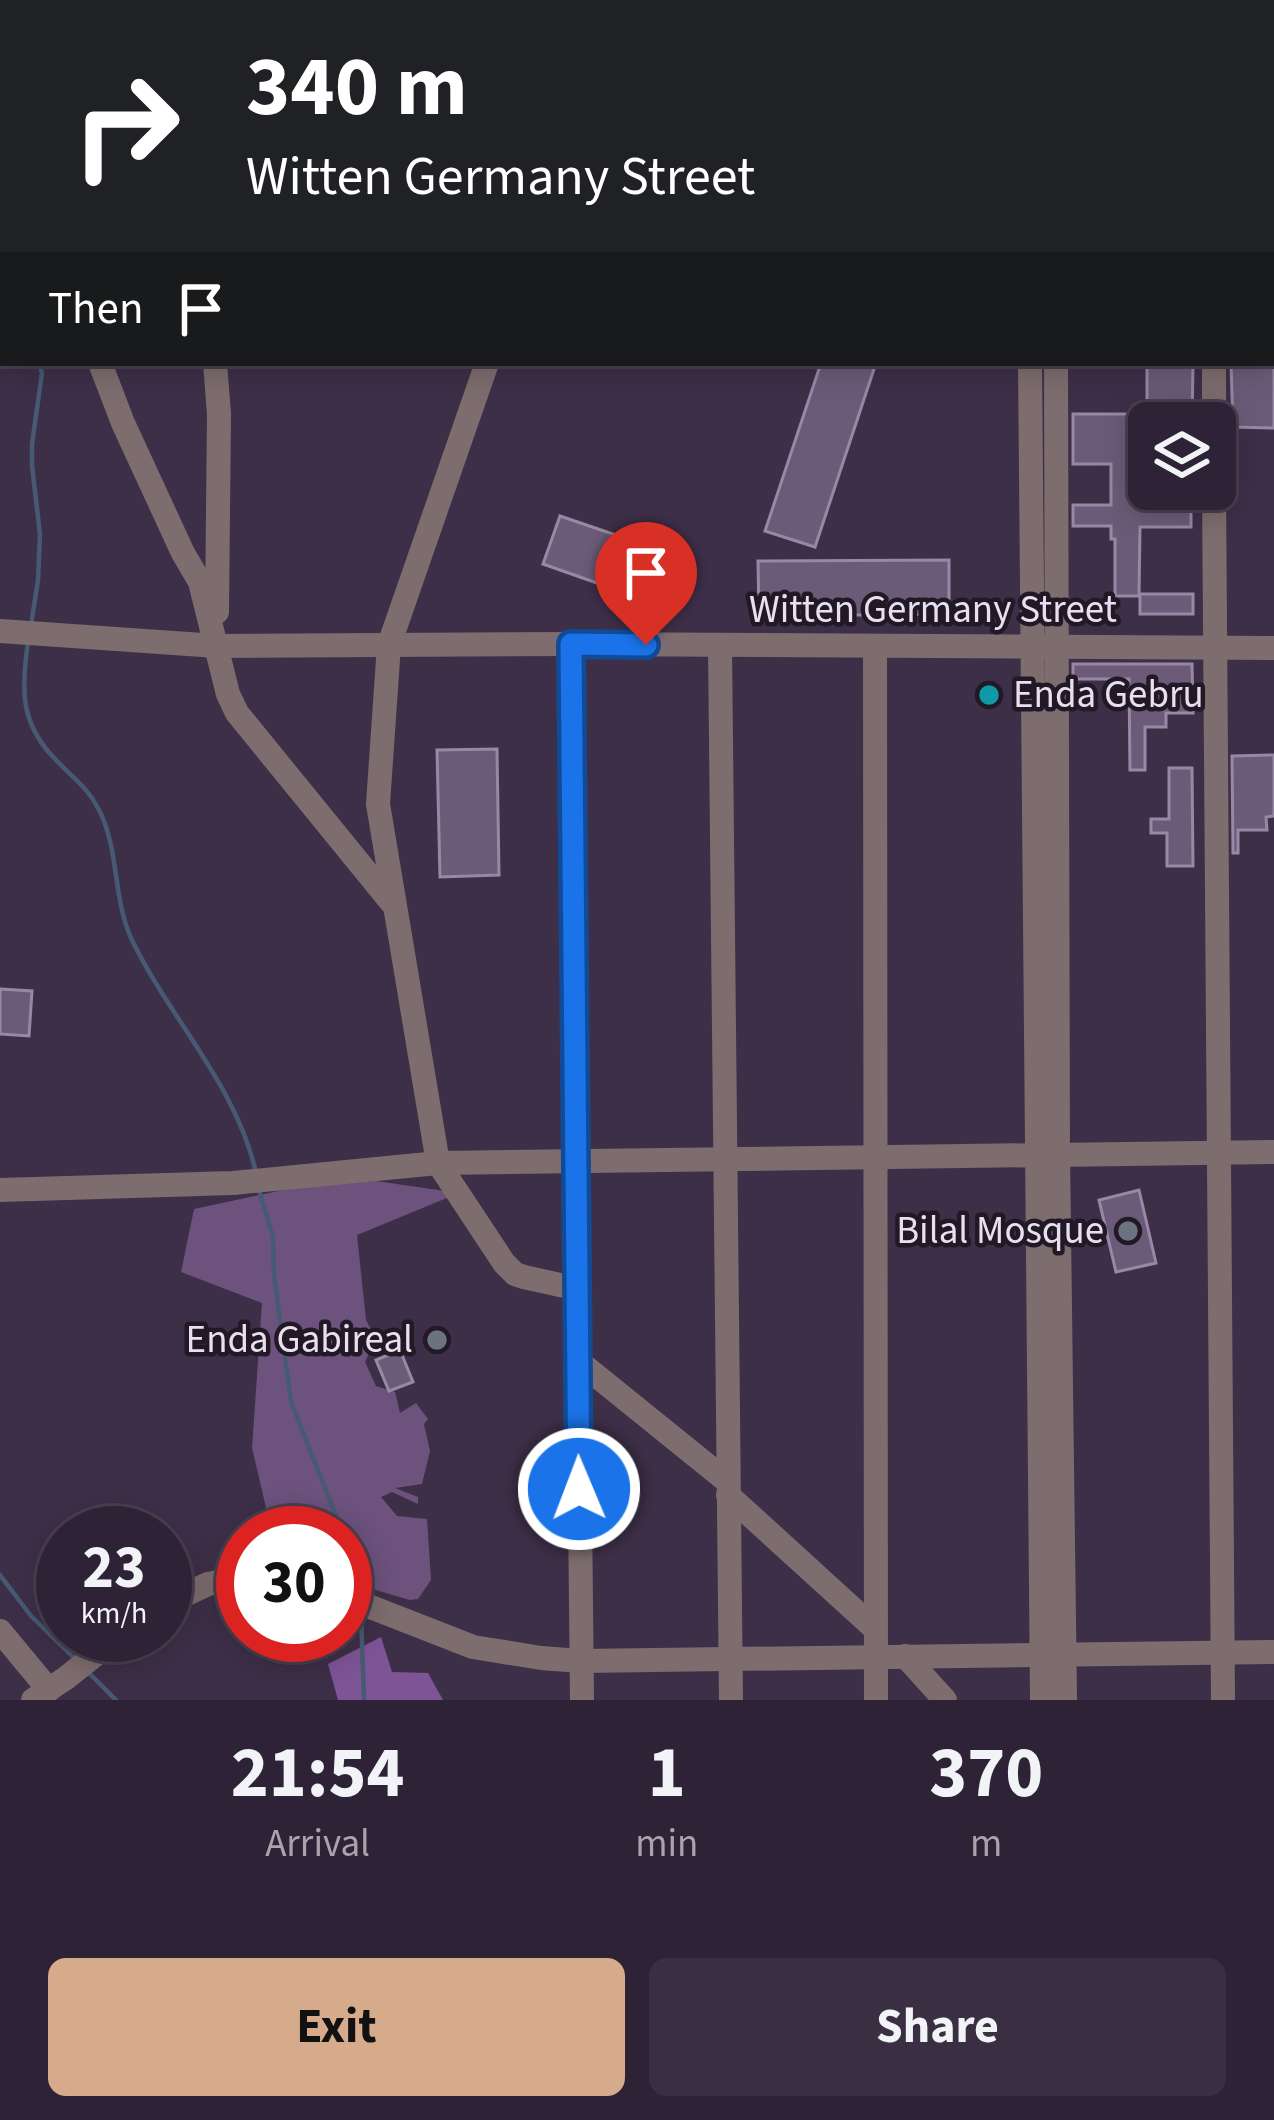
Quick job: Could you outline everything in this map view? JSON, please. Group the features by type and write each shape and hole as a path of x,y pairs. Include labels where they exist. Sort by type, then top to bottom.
{"street":[{"path":"101,366 123,423 200,582 237,713 394,906"},
{"path":"215,366 217,646"},
{"path":"486,366 389,645 378,804 438,1163 515,1274 578,1289"},
{"path":"1030,366 1045,646"},
{"path":"1056,366 1045,646 1047,1154 1053,1654 1065,1700"},
{"path":"1214,366 1214,402"},
{"path":"1214,510 1223,1700"},
{"name":"Witten Germany Street","path":"0,631 217,646 1274,647"},
{"path":"571,644 582,1700"},
{"path":"720,645 731,1700"},
{"path":"875,646 876,1700"},
{"path":"0,1190 233,1183 438,1163 1274,1152"},
{"path":"577,1360 728,1489 874,1628"},
{"path":"372,1606 473,1647 541,1658 1274,1652"},
{"path":"1,1633 49,1690 85,1662"},
{"path":"1042,1700 1053,1654"},
{"path":"905,1656 945,1700"}],"shaded area":[{"path":"376,1181 459,1193 357,1235 366,1320 376,1338 365,1362 376,1386 395,1392 400,1413 416,1403 428,1419 424,1424 430,1451 422,1484 395,1488 418,1497 418,1504 392,1492 381,1497 397,1516 427,1519 431,1580 418,1599 372,1589 372,1506 266,1506 252,1448 262,1303 181,1272 194,1209 292,1188"},
{"path":"381,1637 392,1672 428,1673 443,1700 338,1700 328,1664 372,1662 372,1642"}],"building":[{"path":"820,366 875,366 815,547 765,531"},
{"path":"1147,366 1193,366 1192,402 1147,402"},
{"path":"1231,366 1274,366 1274,428 1236,427"},
{"path":"1073,414 1128,414 1128,510 1191,510 1191,527 1140,527 1139,596 1115,596 1111,526 1073,526 1073,505 1111,505 1111,464 1073,464"},
{"path":"560,516 651,547 634,596 543,564"},
{"path":"949,560 949,614 759,616 758,561"},
{"path":"1140,594 1193,594 1193,614 1140,614"},
{"path":"1073,664 1192,664 1193,713 1166,713 1166,727 1145,727 1145,770 1130,770 1129,679 1073,679"},
{"path":"497,749 499,875 440,877 437,750"},
{"path":"1274,755 1274,816 1266,817 1267,830 1238,830 1238,853 1233,853 1232,756"},
{"path":"1169,768 1192,768 1193,866 1167,866 1167,833 1151,833 1151,819 1169,819"},
{"path":"0,989 32,991 29,1036 0,1034"},
{"name":"Bilal Mosque","path":"1139,1190 1156,1263 1116,1272 1099,1200"},
{"path":"400,1350 413,1382 389,1391 376,1360"}],"waterway":[{"path":"31,625 40,534 32,466 40,366"},
{"path":"28,642 24,691 29,720 44,747 98,808 110,840 121,907 132,940 234,1111 256,1173"},
{"path":"259,1190 273,1237 291,1402 332,1506"},
{"path":"0,1575 36,1621"},
{"path":"363,1662 364,1700"},
{"path":"88,1672 116,1700"}],"place":[{"name":"Enda Gebru","path":"989,695"},
{"name":"Bilal Mosque","path":"1128,1231"},
{"name":"Enda Gabireal","path":"437,1340"}],"route":[{"path":"579,1489 571,644 646,645"}]}
